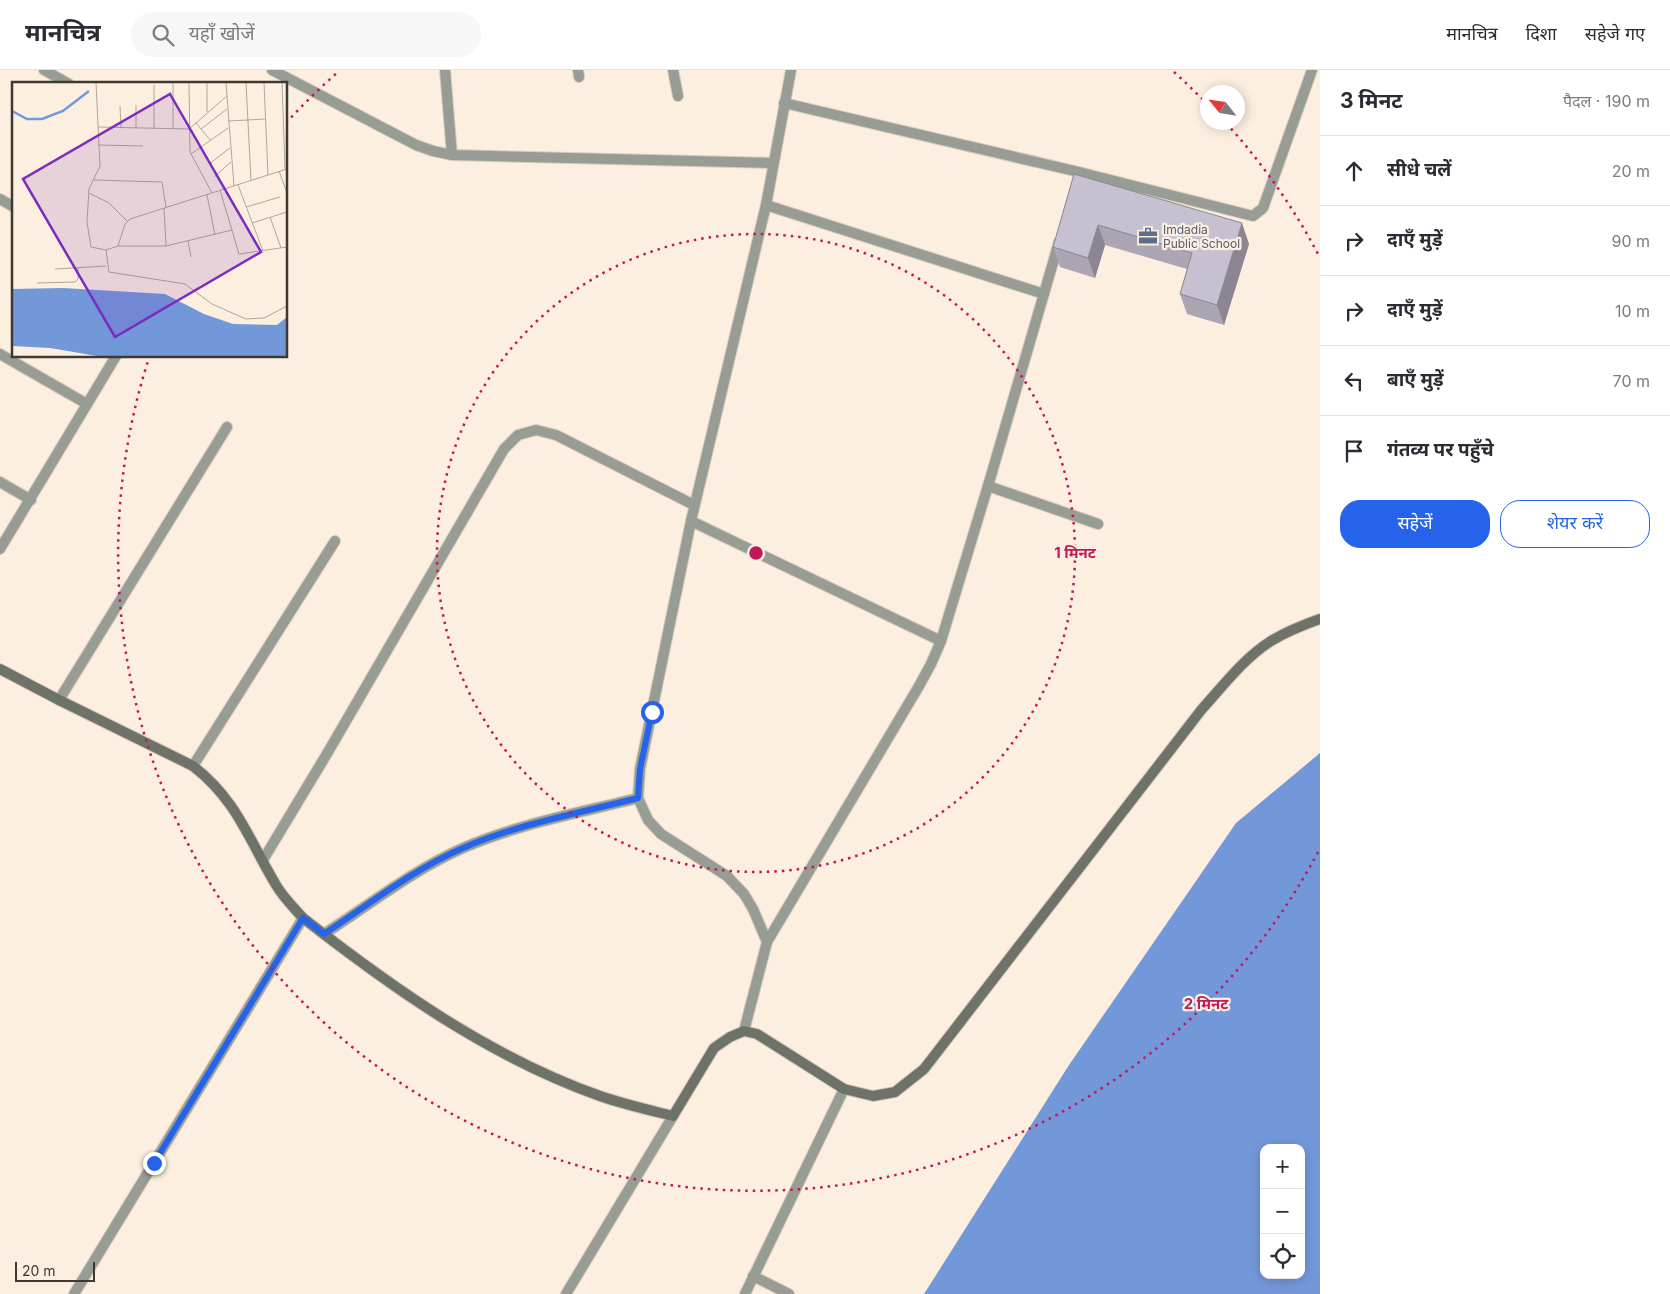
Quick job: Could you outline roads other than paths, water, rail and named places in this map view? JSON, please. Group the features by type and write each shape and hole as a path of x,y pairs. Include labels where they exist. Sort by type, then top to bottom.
{"street":[{"path":"44,70 65,82"},
{"path":"272,70 416,145 452,155 772,163"},
{"path":"445,70 452,155"},
{"path":"673,70 678,96"},
{"path":"767,942 753,909 744,894 727,876 661,834 648,820 638,798 640,769 694,504 766,205 772,163 791,70"},
{"path":"784,102 1078,176 1253,216 1263,208 1312,70"},
{"path":"0,200 12,207"},
{"path":"766,205 1044,294"},
{"path":"744,1031 767,942 923,678 941,641 1063,228"},
{"path":"0,354 88,404"},
{"path":"0,549 115,358"},
{"path":"59,700 227,427"},
{"path":"263,860 504,449 518,435 536,430 556,435 694,504"},
{"path":"0,482 31,500"},
{"path":"988,486 1098,524"},
{"path":"691,521 941,641"},
{"path":"193,766 335,541"},
{"path":"566,1294 714,1048 730,1037 744,1031 757,1034 844,1088 873,1096 895,1092 924,1070 1202,709 1246,661 1270,642 1304,624 1320,619"},
{"path":"0,669 193,766 209,778 226,797 244,824 276,886 303,918 415,1000 453,1025 500,1051 600,1096 673,1116"},
{"path":"324,934 431,864 461,849 520,827 638,798"},
{"path":"74,1294 303,918"},
{"path":"745,1294 844,1088"},
{"path":"753,1276 789,1294"}],"water":[{"path":"1320,753 1320,1294 924,1294 1069,1065 1236,823"}],"place":[{"name":"Imdadia Public School","path":"1148,236"}]}
